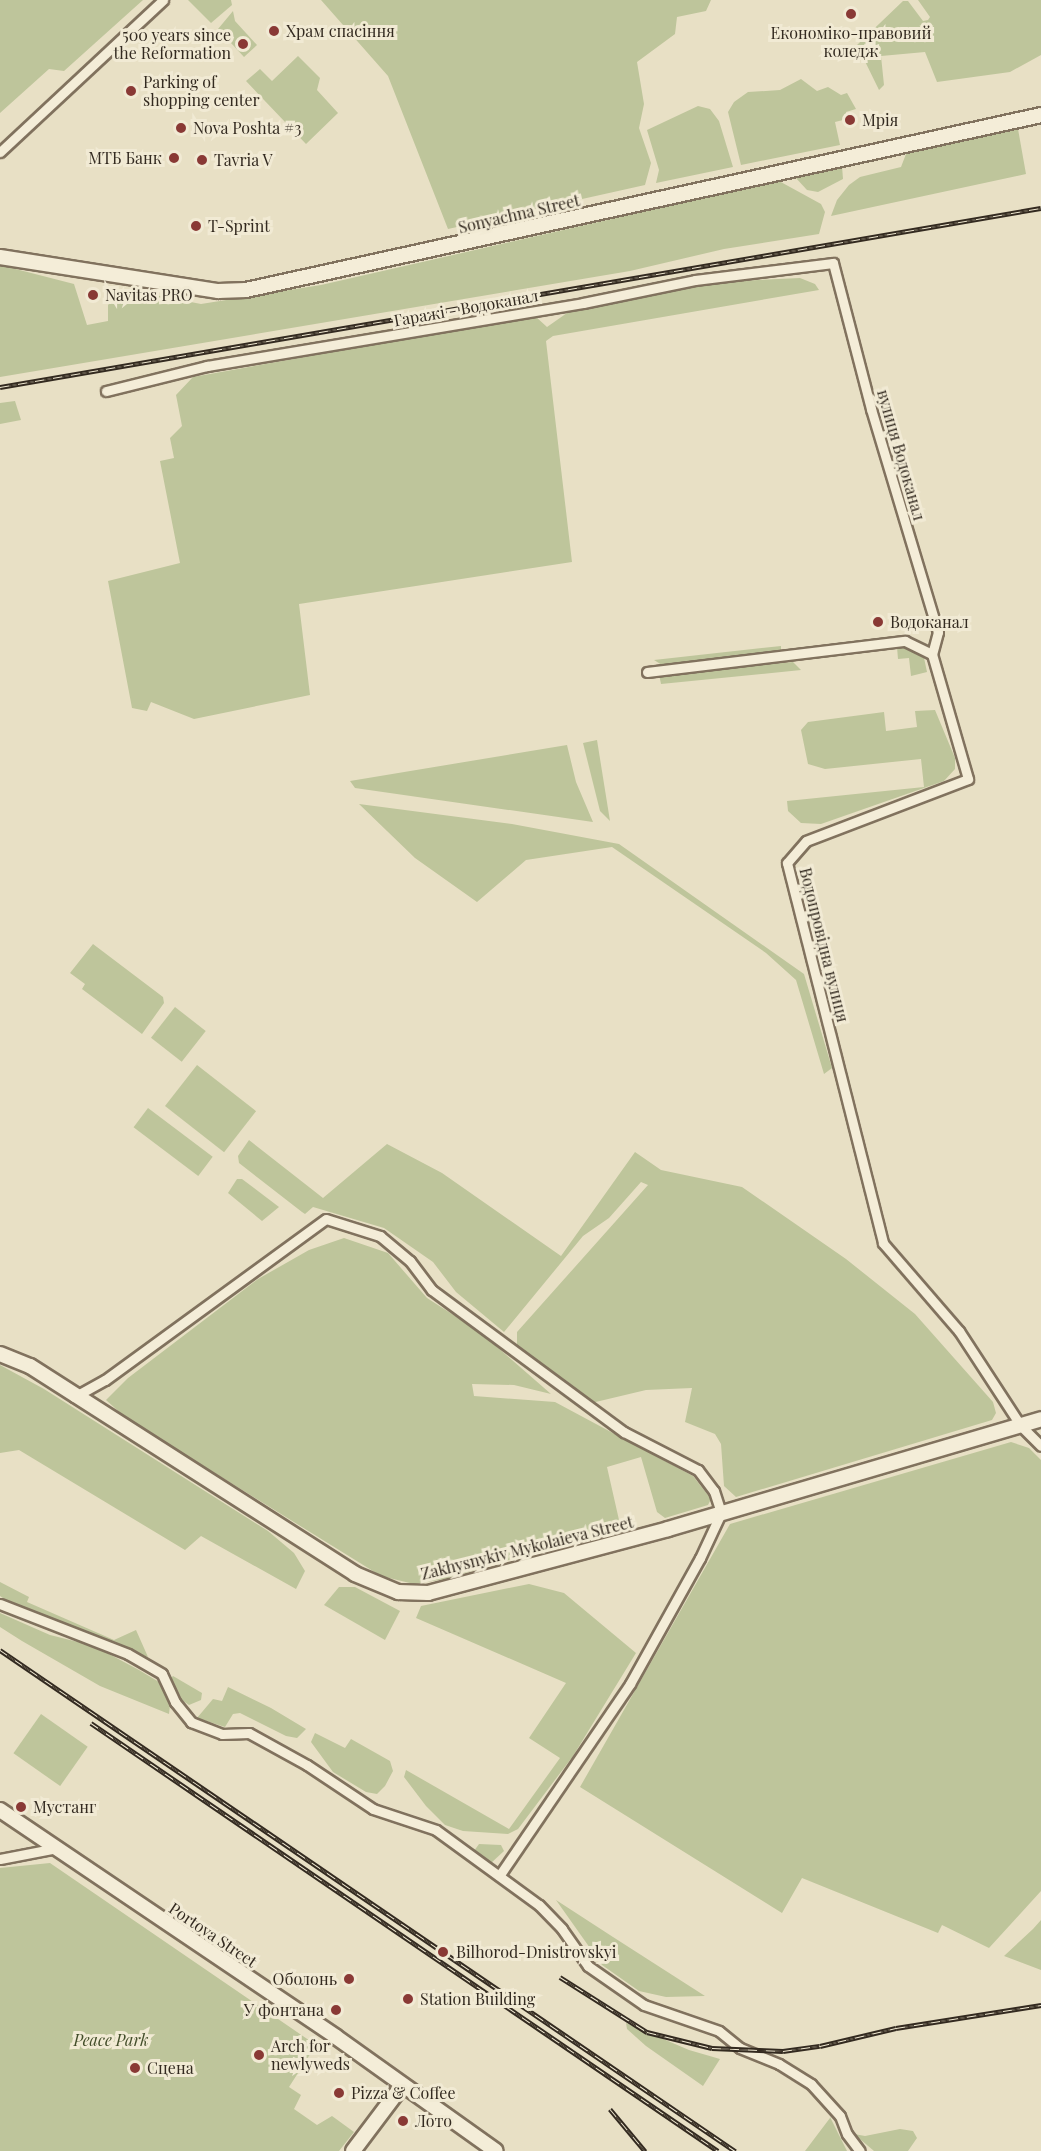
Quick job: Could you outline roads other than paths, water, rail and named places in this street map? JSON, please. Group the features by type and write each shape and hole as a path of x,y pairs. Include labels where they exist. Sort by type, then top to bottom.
{"street":[{"path":"0,152 163,0"},
{"name":"Sonyachna Street","path":"0,257 218,291 246,290 1041,115"},
{"name":"Гаражі - Водоканал","path":"106,391 207,366 606,299 695,280 832,263"},
{"name":"вулиця Водоканал","path":"832,263 938,632 932,654"},
{"path":"647,672 906,640 932,654"},
{"name":"Водопровідна вулиця","path":"932,654 968,779 806,841 787,863 883,1243 959,1331 1021,1426"},
{"path":"74,1397 105,1380 326,1219 380,1236 410,1261 432,1290 624,1432 698,1470 714,1491 721,1513 630,1684 499,1876"},
{"name":"Zakhysnykiv Mykolaieva Street","path":"0,1354 30,1366 74,1397 355,1574 398,1592 428,1593 721,1513 1041,1419"},
{"path":"1021,1426 1041,1446"},
{"path":"0,1604 128,1654 162,1674 175,1702 191,1722 222,1734 249,1733 307,1765 373,1809 436,1830 538,1905 562,1929 588,1966 644,2005 719,2031 755,2057 779,2064 811,2084 840,2116 847,2134 860,2151"},
{"name":"Portova Street","path":"0,1810 496,2151"},
{"path":"0,1859 57,1848"},
{"path":"353,2151 402,2086"}],"railway":[{"path":"0,387 1041,208"},
{"path":"0,1650 735,2151"},
{"path":"91,1723 718,2151"},
{"path":"560,1977 647,2032 712,2048 783,2051 820,2046 896,2028 1041,2005"},
{"path":"610,2109 645,2151"}],"place":[{"name":"Економіко-правовий коледж","path":"851,14"},
{"name":"Храм спасіння","path":"274,31"},
{"name":"500 years since the Reformation","path":"243,44"},
{"name":"Parking of shopping center","path":"131,91"},
{"name":"Мрія","path":"850,120"},
{"name":"Nova Poshta #3","path":"181,128"},
{"name":"МТБ Банк","path":"174,158"},
{"name":"Tavria V","path":"202,160"},
{"name":"T-Sprint","path":"196,226"},
{"name":"Navitas PRO","path":"93,295"},
{"name":"Водоканал","path":"878,622"},
{"name":"Мустанг","path":"21,1807"},
{"name":"Bilhorod-Dnistrovskyi","path":"443,1952"},
{"name":"Оболонь","path":"349,1979"},
{"name":"Station Building","path":"408,1999"},
{"name":"У фонтана","path":"336,2010"},
{"name":"Arch for newlyweds","path":"259,2055"},
{"name":"Сцена","path":"135,2068"},
{"name":"Pizza & Coffee","path":"339,2093"},
{"name":"Лото","path":"403,2121"}],"park label":[{"name":"Peace Park","path":"111,2040"}]}
